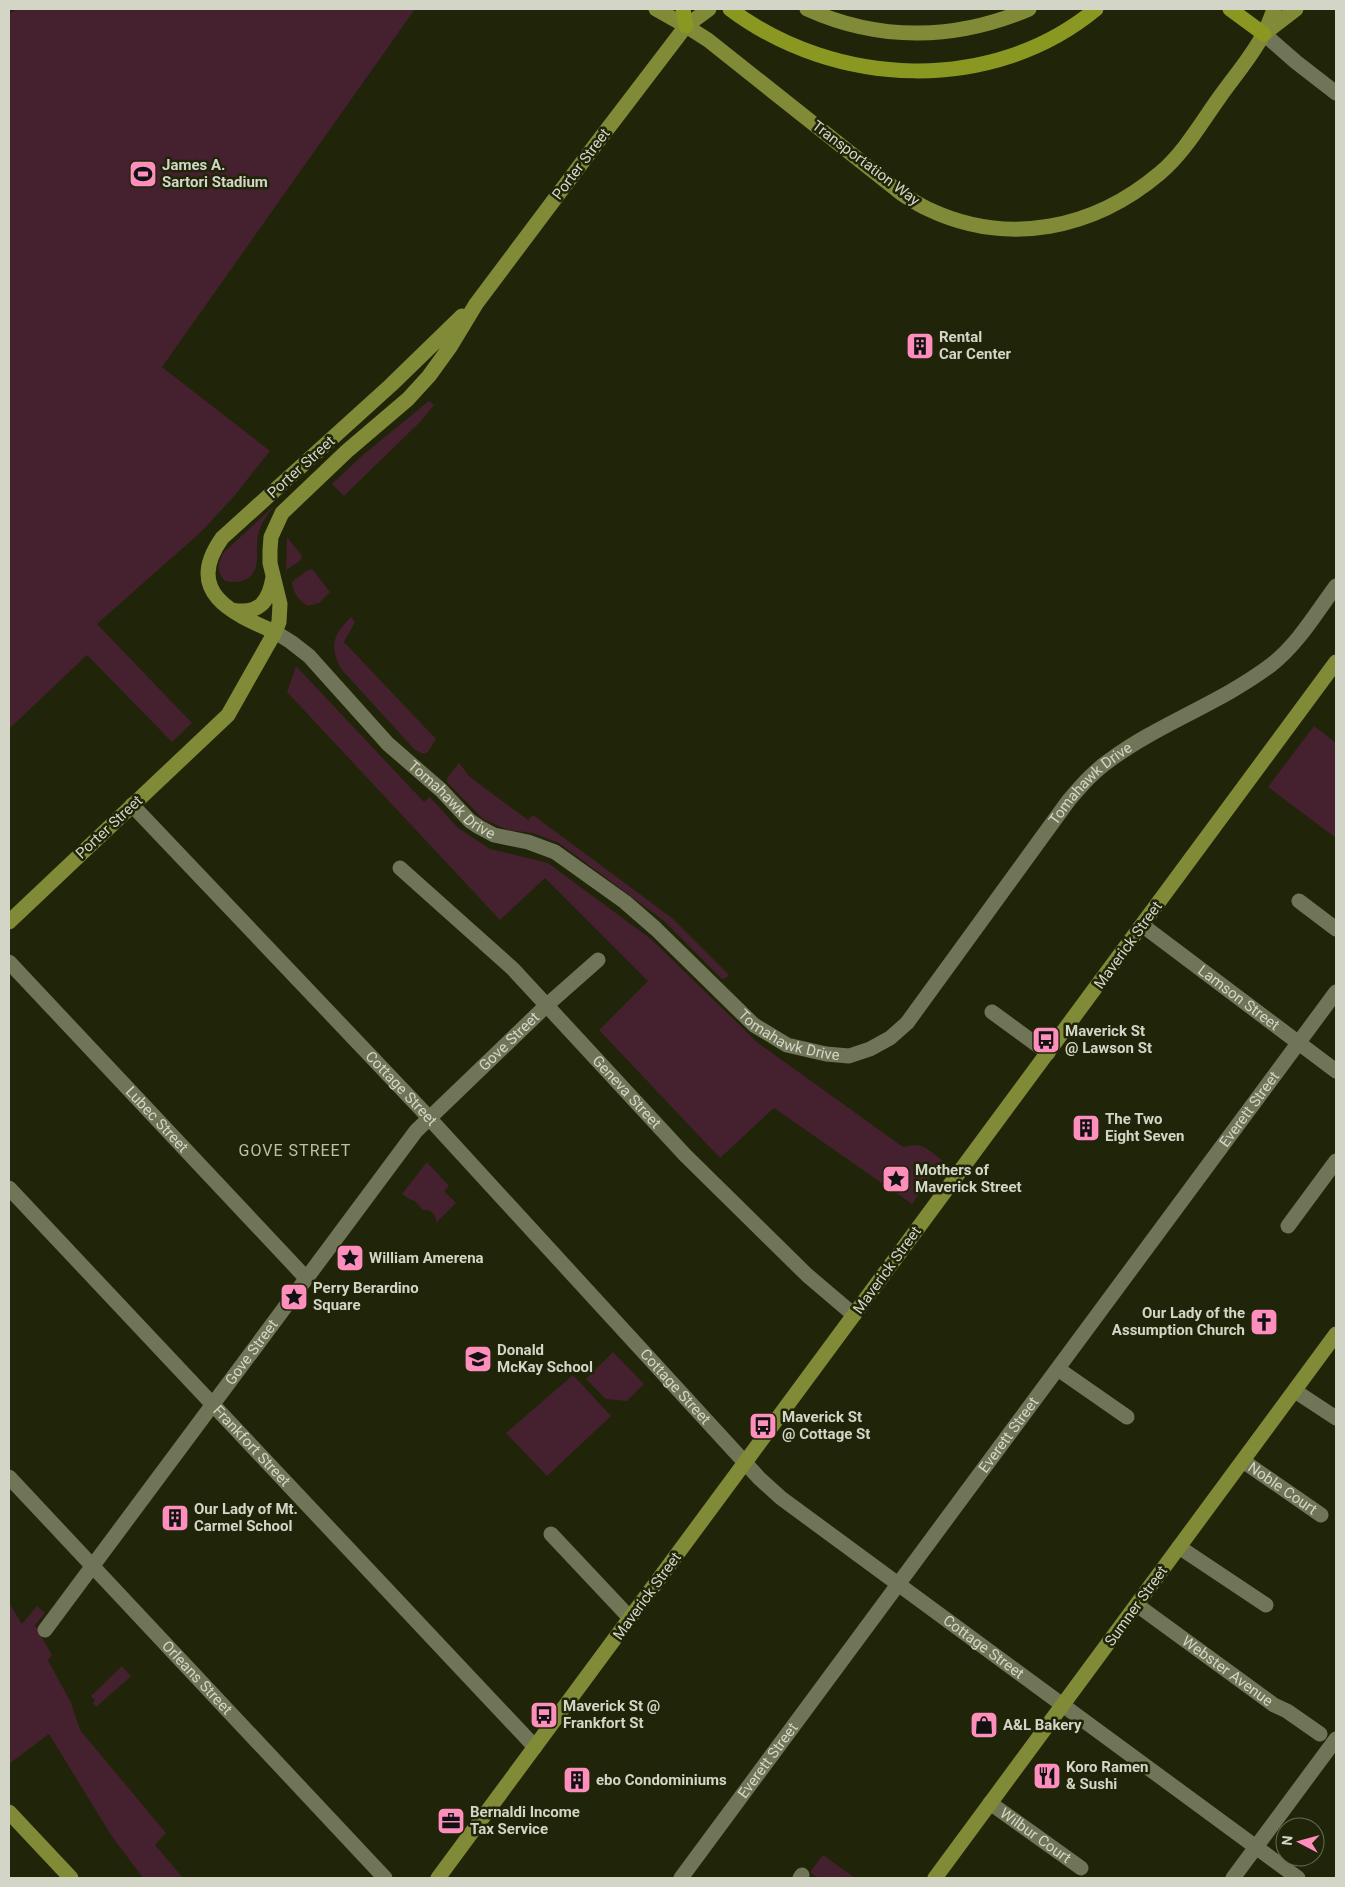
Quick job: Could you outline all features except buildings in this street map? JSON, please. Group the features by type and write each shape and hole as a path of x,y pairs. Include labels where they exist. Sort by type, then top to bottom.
{"highway":[{"path":"683,9 686,26"},
{"path":"730,9 775,37 821,56 871,68 903,71 935,71 979,65 1028,49 1068,29 1096,9"},
{"path":"1230,9 1264,34"}],"main road":[{"name":"Transportation Way","path":"656,9 686,26 719,49 902,194 927,209 954,219 982,226 1012,229 1041,228 1070,223 1097,213 1124,199 1162,172 1198,128 1264,34 1274,9"},
{"name":"Porter Street","path":"9,922 228,715 279,622 280,604 273,577 270,550 271,537 282,514 328,467 419,388 439,364 476,304 686,26 709,9"},
{"path":"807,9 834,20 857,26 896,32 929,33 982,26 1029,9"},
{"name":"Transportation Way","path":"1264,34 1296,9"},
{"name":"Porter Street","path":"275,632 228,609 212,592 207,577 210,562 222,538 391,385 476,304"},
{"path":"228,609 250,611 259,607 271,591 273,577"},
{"name":"Maverick Street","path":"438,1878 1336,662"},
{"name":"Sumner Street","path":"935,1878 1336,1334"},
{"path":"9,1812 71,1878"}],"street":[{"path":"1264,34 1336,93"},
{"name":"Tomahawk Drive","path":"275,632 292,642 309,656 388,744 479,827 494,835 528,842 555,852 625,902 754,1025 787,1045 826,1054 849,1056 870,1049 890,1038 907,1023 1069,800 1087,779 1110,760 1133,745 1235,689 1271,665 1293,643 1336,586"},
{"name":"Cottage Street","path":"132,805 428,1118 758,1478 781,1498 1298,1878"},
{"name":"Geneva Street","path":"400,868 513,970 685,1155 807,1275 854,1315"},
{"path":"1299,901 1336,929"},
{"name":"Lamson Street","path":"1142,925 1336,1071"},
{"name":"Gove Street","path":"45,1630 416,1131 547,1005 598,960"},
{"name":"Lubec Street","path":"9,962 306,1278"},
{"name":"Everett Street","path":"681,1878 1336,992"},
{"path":"992,1012 1048,1053"},
{"path":"1288,1226 1336,1161"},
{"name":"Frankfort Street","path":"9,1188 535,1747"},
{"path":"1058,1370 1127,1417"},
{"path":"1295,1391 1336,1418"},
{"name":"Noble Court","path":"1243,1461 1322,1515"},
{"name":"Orleans Street","path":"9,1477 385,1878"},
{"path":"551,1534 630,1618"},
{"path":"1179,1547 1266,1605"},
{"name":"Webster Avenue","path":"1137,1604 1274,1705 1320,1734"},
{"path":"1233,1878 1336,1739"},
{"name":"Wilbur Court","path":"990,1803 1081,1868"}],"shaded area":[{"path":"17,9 415,9 162,367 270,451 235,495 202,531 97,624 192,723 172,742 87,655 9,729 9,14"},
{"path":"429,401 434,405 421,421 344,496 332,484 364,454"},
{"path":"275,505 264,520 259,531 257,562 252,575 239,582 225,581 218,567 224,552"},
{"path":"287,537 302,556 301,560 286,570"},
{"path":"312,569 330,592 319,603 308,606 297,596 292,582 306,571"},
{"path":"351,617 355,622 344,642 436,739 428,752 423,754 415,750 341,669 335,653 335,641 340,629"},
{"path":"296,666 424,802 430,797 457,827 490,849 548,863 651,939 758,1043 903,1147 916,1145 924,1147 942,1160 912,1204 774,1108 720,1158 599,1030 648,981 545,878 500,920 287,692"},
{"path":"1314,726 1336,743 1336,838 1268,787"},
{"path":"459,763 470,777 528,820 533,815 672,918 729,975 724,979 721,978 663,920 559,843 533,833 508,830 483,819 447,782 447,778"},
{"path":"427,1162 449,1186 444,1191 456,1203 436,1223 436,1217 433,1213 429,1210 423,1210 415,1201 402,1194"},
{"path":"613,1352 644,1384 627,1401 606,1399 586,1379"},
{"path":"573,1375 611,1416 547,1476 506,1433"},
{"path":"9,1603 22,1624 37,1606 45,1613 35,1625 52,1655 48,1660 71,1703 80,1730 166,1833 155,1845 183,1878 143,1878 111,1835 49,1734 9,1764"},
{"path":"122,1666 131,1676 96,1707 93,1703 95,1700 91,1696"},
{"path":"823,1855 855,1878 818,1878 810,1872"}],"place":[{"name":"James A. Sartori Stadium","path":"143,174"},
{"name":"Rental Car Center","path":"920,346"},
{"name":"Maverick St @ Lawson St","path":"1046,1040"},
{"name":"The Two Eight Seven","path":"1086,1128"},
{"name":"Mothers of Maverick Street","path":"896,1179"},
{"name":"William Amerena","path":"350,1258"},
{"name":"Perry Berardino Square","path":"294,1297"},
{"name":"Our Lady of the Assumption Church","path":"1264,1322"},
{"name":"Donald McKay School","path":"478,1359"},
{"name":"Maverick St @ Cottage St","path":"763,1426"},
{"name":"Our Lady of Mt. Carmel School","path":"175,1518"},
{"name":"Maverick St @ Frankfort St","path":"544,1715"},
{"name":"A&L Bakery","path":"984,1725"},
{"name":"Koro Ramen & Sushi","path":"1047,1776"},
{"name":"ebo Condominiums","path":"577,1780"},
{"name":"Bernaldi Income Tax Service","path":"451,1821"}],"district":[{"name":"GOVE STREET","path":"295,1150"}]}
